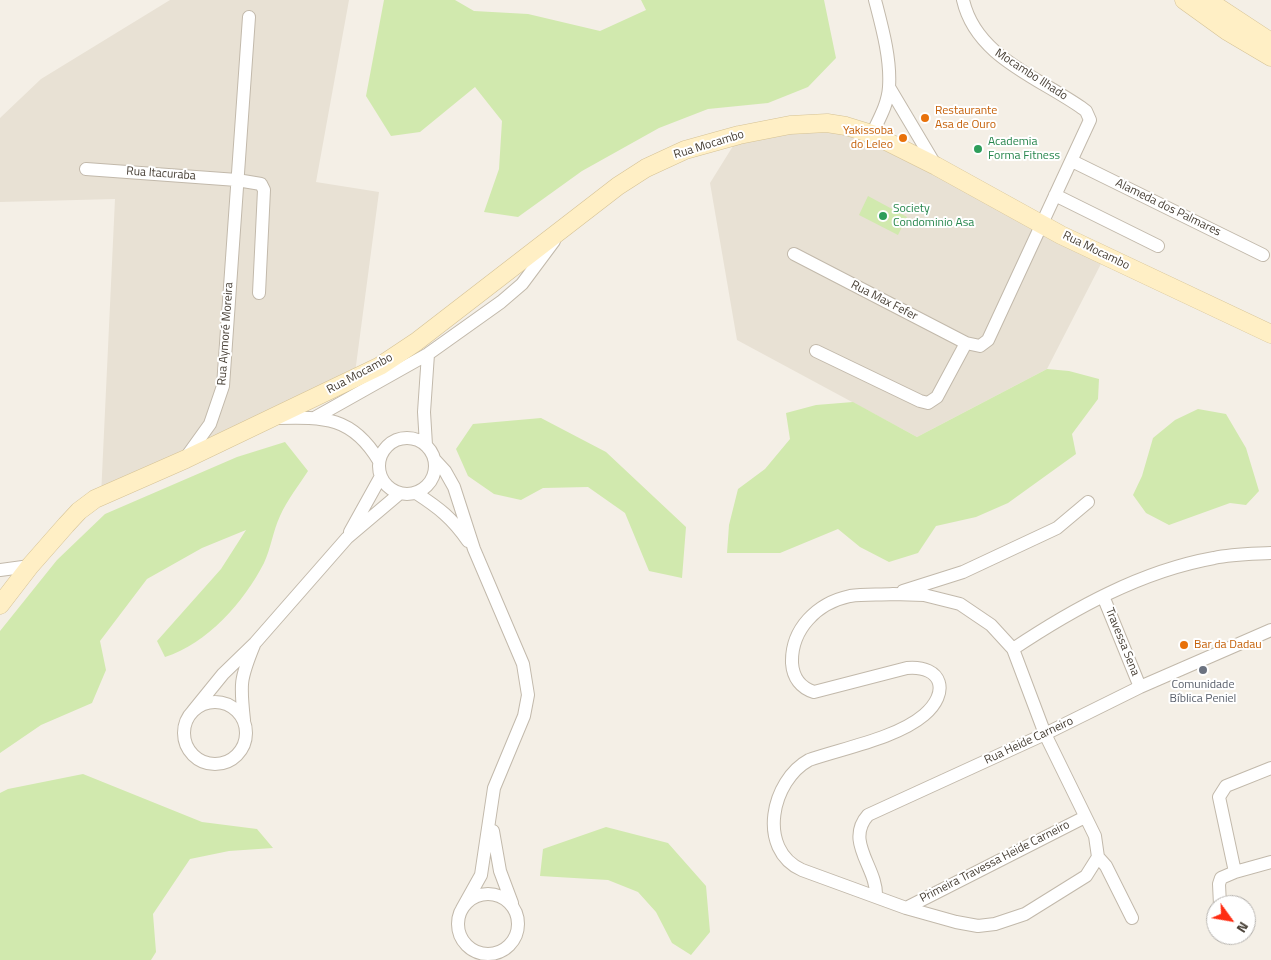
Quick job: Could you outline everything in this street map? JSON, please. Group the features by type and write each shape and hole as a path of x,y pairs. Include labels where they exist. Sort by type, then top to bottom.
{"main road":[{"path":"1184,0 1227,31 1271,57"},
{"path":"1207,0 1271,42"},
{"name":"Rua Mocambo","path":"186,459 380,366 561,231 618,186 646,168 685,150 790,125 827,123 872,134 936,166 1043,225 1271,334"},
{"path":"3,597 79,511 95,499 186,459"}],"street":[{"path":"872,134 886,102 889,87 886,49 875,0"},
{"name":"Mocambo Ilhado","path":"963,0 973,29 995,53 1086,111 1090,120 1072,161"},
{"name":"Rua Aymoré Moreira","path":"186,459 210,424 223,386 249,17"},
{"path":"889,87 936,166"},
{"path":"816,351 920,401 928,403 937,397 969,344 980,346 985,343 994,329 1072,161"},
{"name":"Alameda dos Palmares","path":"1072,161 1263,255"},
{"name":"Rua Itacuraba","path":"86,169 237,180 261,184 264,190 259,293"},
{"path":"1055,195 1158,246"},
{"path":"316,417 428,354 501,302 522,284 561,231"},
{"name":"Rua Max Fefer","path":"794,254 969,344"},
{"path":"428,354 424,412 426,445 454,487 474,549 523,664 528,695 524,716 494,788 481,875 462,909 458,929 462,940 473,950 487,955 497,954 513,943 519,924 495,855 491,816"},
{"path":"272,418 316,417 356,431 368,444 378,461 380,478 391,490 399,494 416,493 430,482 435,467 434,459"},
{"path":"378,461 386,446 393,441 410,438 426,445"},
{"path":"346,538 380,478"},
{"path":"416,493 444,511 454,521 474,549"},
{"path":"255,643 242,676 241,688 246,741 238,754 225,763 215,765 205,763 189,750 185,740 187,720 223,674 255,643 346,538 399,494"},
{"path":"893,594 963,572 1057,528 1070,520 1088,502"},
{"path":"1013,649 1064,615 1103,596 1184,564 1215,557 1271,553"},
{"path":"0,570 30,566"},
{"path":"1098,856 1086,876 1025,914 995,924 978,926 906,908 794,867 780,850 775,834 774,810 787,779 798,766 810,760 888,735 922,717 936,704 940,696 940,683 931,671 919,667 907,668 814,692 802,686 792,670 792,651 804,621 826,606 849,596 893,594 924,595 960,604 991,625 1013,649 1045,734 1094,836 1098,856 1106,866 1132,918"},
{"name":"Travessa Sena","path":"1103,596 1140,687"},
{"name":"Rua Heide Carneiro","path":"876,897 874,879 859,839 861,826 868,815 1045,734 1140,687 1271,630"},
{"path":"193,712 211,702 221,702 235,709 244,721"},
{"path":"1235,872 1218,800 1226,786 1271,768"},
{"name":"Primeira Travessa Heide Carneiro","path":"906,908 1085,817"},
{"path":"1220,895 1220,880 1235,872 1271,862"},
{"path":"462,909 477,895 488,893 506,899 513,906"}],"shaded area":[{"path":"170,0 349,0 316,182 379,192 355,373 101,496 115,199 0,202 0,118 41,79"},
{"path":"843,125 1104,258 1047,369 917,437 737,340 710,183 738,138"}],"green space":[{"path":"384,0 455,0 474,11 528,14 600,31 646,10 641,0 824,0 836,58 808,87 768,103 708,109 659,128 582,171 518,217 484,212 499,169 502,121 475,87 420,132 391,136 366,96"},
{"name":"Society Condominio Asa","path":"868,196 907,217 898,235 859,215"},
{"path":"1047,369 1069,371 1099,379 1098,399 1072,434 1076,454 1008,503 976,517 936,526 918,553 889,562 860,547 838,529 780,553 727,553 729,525 738,489 765,469 790,439 786,413 816,405 853,402 917,437"},
{"path":"1198,409 1226,414 1246,448 1259,491 1246,505 1230,503 1169,525 1146,513 1133,495 1142,476 1153,438 1175,420"},
{"path":"541,418 606,452 686,527 682,578 649,571 625,513 588,487 543,488 521,500 494,494 468,476 456,449 473,424"},
{"path":"285,442 308,471 283,510 264,563 256,578 223,620 195,642 165,657 157,641 221,569 246,530 202,548 147,579 100,641 106,670 92,703 41,725 0,753 0,631 57,560 105,514 237,457"},
{"path":"83,774 202,822 257,829 273,848 229,851 190,859 153,914 156,952 151,960 0,960 0,793 8,789"},
{"path":"606,827 668,843 706,886 710,932 691,955 672,943 656,912 638,892 608,880 540,876 543,849"}],"place":[{"name":"Restaurante Asa de Ouro","path":"925,118"},
{"name":"Yakissoba do Leleo","path":"903,138"},
{"name":"Academia Forma Fitness","path":"978,149"},
{"name":"Society Condominio Asa","path":"883,216"},
{"name":"Bar da Dadau","path":"1184,645"},
{"name":"Comunidade Bíblica Peniel","path":"1203,670"}]}
